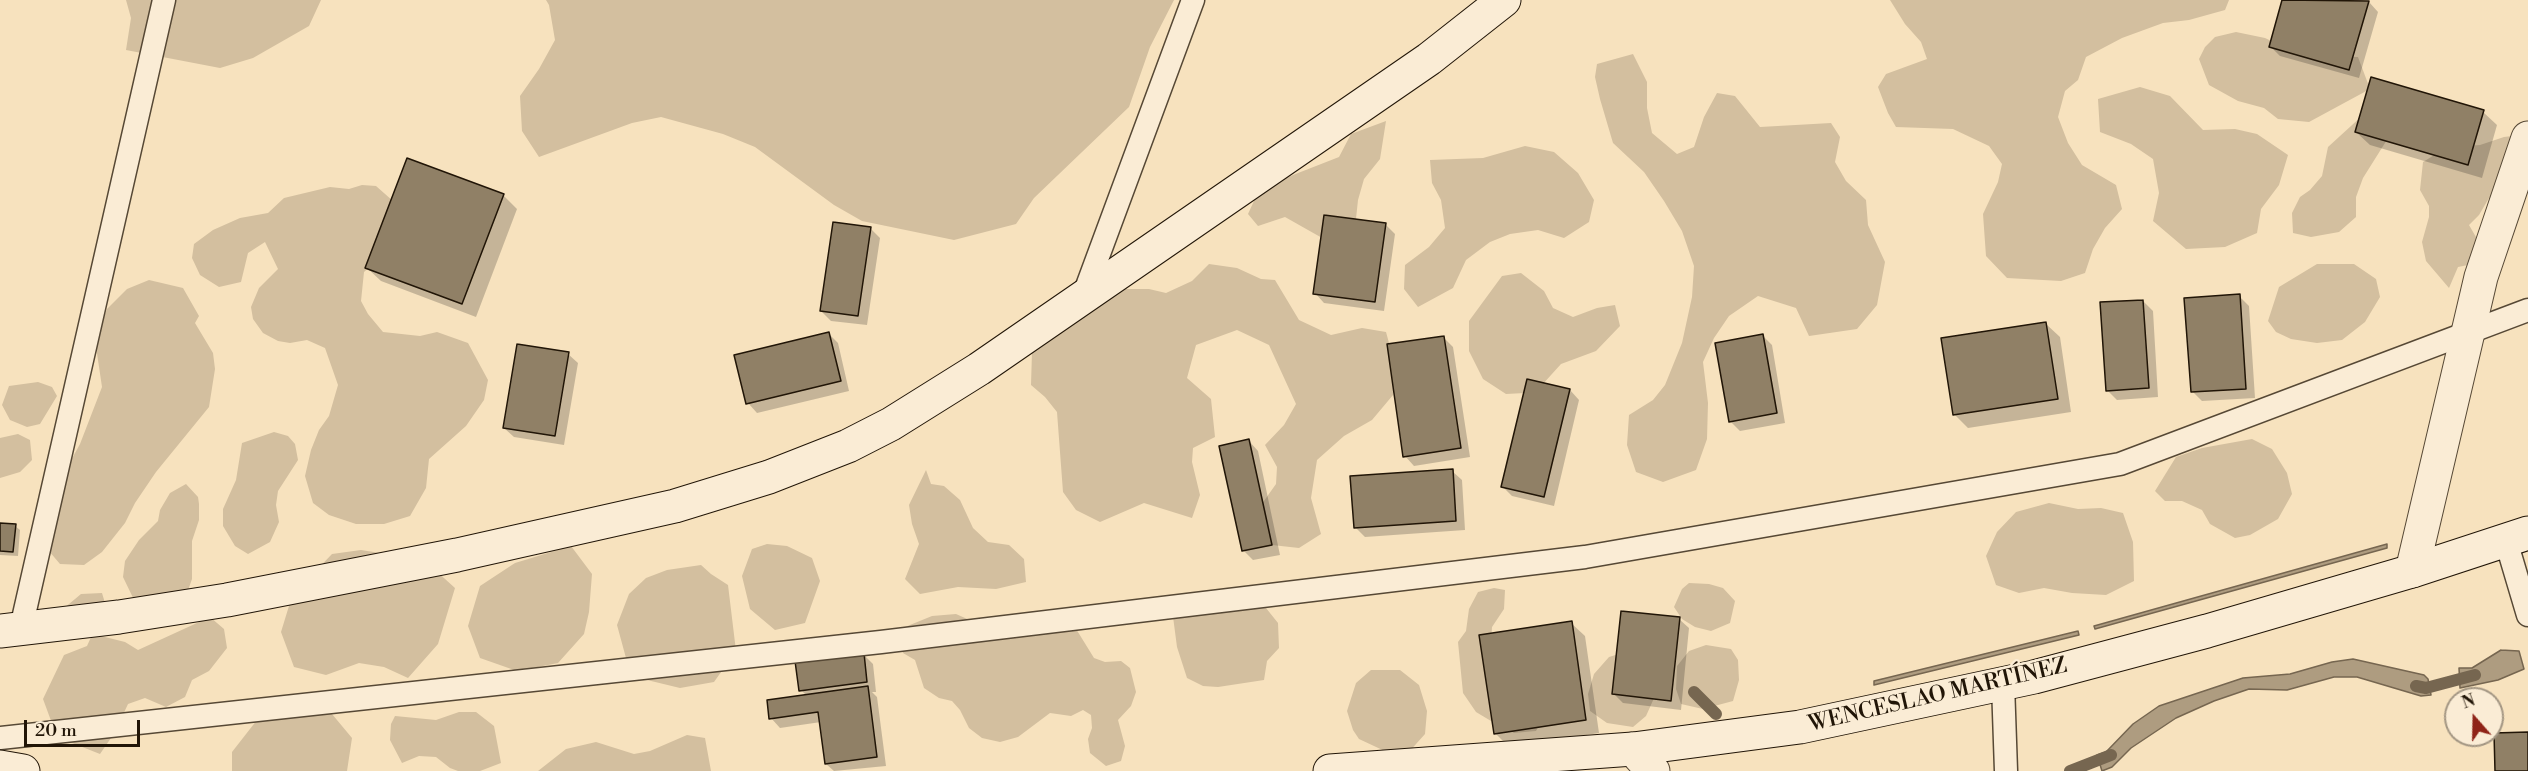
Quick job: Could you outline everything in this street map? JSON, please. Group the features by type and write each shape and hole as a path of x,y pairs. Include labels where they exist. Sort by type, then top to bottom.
{"street":[{"path":"10,630 119,617 227,600 457,555 675,506 769,477 848,446 891,424 979,369 1429,59 1504,0"},
{"path":"2412,571 2481,277 2528,138"},
{"name":"WENCESLAO MARTÍNEZ","path":"1330,771 1643,760 2003,684 2207,631 2412,571 2517,537"},
{"path":"0,767 23,771"}],"lane":[{"path":"10,630 164,0"},
{"path":"1083,297 1193,0"},
{"path":"0,738 881,642 1585,556 2120,464 2528,310"},
{"path":"2517,537 2528,615"},
{"path":"2003,684 2006,771"}],"shaded area":[{"path":"126,0 321,0 309,26 253,58 220,68 126,50 131,18"},
{"path":"546,0 1174,0 1150,47 1129,107 1034,198 1016,224 954,240 862,221 834,205 755,147 723,134 661,117 632,123 539,157 522,131 520,96 539,69 555,40 549,5"},
{"path":"1890,0 2229,0 2225,10 2189,20 2163,23 2122,38 2086,57 2078,80 2065,91 2058,117 2068,143 2082,165 2116,185 2122,209 2105,228 2093,249 2085,273 2061,281 2007,278 1986,256 1983,214 1998,182 2002,164 1989,146 1953,129 1896,127 1878,87 1886,74 1927,59 1921,42 1905,24"},
{"path":"2236,32 2265,38 2301,55 2358,57 2370,89 2309,122 2278,119 2264,108 2238,101 2209,85 2199,59 2205,47 2215,37"},
{"path":"1633,54 1647,82 1647,108 1652,133 1677,154 1694,147 1704,117 1717,93 1735,96 1760,127 1831,123 1840,137 1835,162 1846,181 1866,200 1868,225 1885,262 1877,305 1857,329 1809,336 1796,308 1758,296 1729,316 1714,338 1703,362 1708,403 1707,439 1696,470 1663,482 1636,472 1627,445 1629,415 1653,400 1665,385 1682,343 1692,297 1694,266 1682,231 1664,201 1644,172 1613,143 1600,99 1595,77 1597,64"},
{"path":"2140,87 2170,96 2203,130 2235,129 2257,134 2288,155 2279,185 2261,209 2257,233 2225,247 2186,249 2153,221 2159,193 2153,159 2131,144 2100,132 2098,99"},
{"path":"2363,115 2390,135 2363,178 2356,197 2356,217 2339,232 2311,237 2293,233 2292,213 2300,197 2310,190 2322,176 2328,147"},
{"path":"1386,121 1380,159 1364,179 1358,200 1355,228 1331,243 1285,217 1258,226 1248,214 1259,190 1339,157 1351,134"},
{"path":"2528,134 2528,191 2503,190 2489,198 2479,215 2469,225 2480,244 2483,262 2458,267 2449,288 2426,261 2422,242 2429,217 2429,206 2420,190 2423,162 2447,147 2480,145 2504,137"},
{"path":"1525,146 1554,152 1578,173 1594,200 1589,222 1564,238 1538,230 1510,234 1490,242 1466,260 1453,288 1418,307 1404,289 1405,265 1429,247 1445,228 1441,200 1432,183 1430,160 1483,158"},
{"path":"362,185 376,186 393,201 375,262 364,272 361,301 368,314 383,332 420,336 437,332 468,343 488,380 484,400 466,426 429,459 426,488 410,516 384,524 356,524 329,515 313,503 305,476 311,450 319,430 329,416 338,385 325,348 307,340 290,343 278,341 263,333 253,319 251,307 259,288 278,269 265,242 248,253 241,282 219,287 200,275 192,258 194,244 213,230 240,218 268,213 284,198 330,187 349,189"},
{"path":"1209,264 1237,268 1261,279 1275,280 1299,320 1331,335 1362,328 1386,332 1395,365 1393,395 1372,420 1344,436 1317,460 1311,498 1321,534 1299,548 1272,545 1254,515 1276,484 1277,467 1265,445 1284,425 1296,404 1269,345 1237,330 1196,345 1187,378 1211,399 1215,437 1193,448 1192,462 1200,495 1192,518 1144,503 1100,522 1076,510 1063,492 1057,412 1031,385 1032,352 1098,295 1125,289 1149,289 1166,293 1192,281"},
{"path":"2317,264 2354,264 2376,279 2380,297 2365,322 2342,340 2317,343 2291,339 2276,332 2268,321 2279,287"},
{"path":"1521,273 1544,291 1553,308 1573,317 1597,308 1615,305 1620,326 1596,351 1561,364 1542,385 1525,393 1506,394 1483,379 1469,351 1469,321 1502,276"},
{"path":"149,280 183,288 199,316 195,323 213,353 215,369 209,407 156,472 135,503 125,523 102,552 84,565 60,564 43,544 64,473 80,444 102,387 95,340 107,309 127,289"},
{"path":"38,382 52,387 57,396 40,424 27,427 10,420 2,405 9,386"},
{"path":"274,432 288,436 295,444 298,460 278,491 276,505 279,522 270,542 248,554 235,546 223,526 223,509 236,480 242,443"},
{"path":"18,434 30,440 32,460 20,472 0,478 0,438"},
{"path":"2252,439 2272,449 2287,473 2292,494 2278,519 2250,535 2235,538 2210,524 2202,510 2182,501 2165,501 2155,491 2176,457 2202,448"},
{"path":"926,470 931,484 944,486 960,500 973,528 988,542 1009,545 1024,559 1026,582 996,589 958,587 920,594 905,579 919,544 912,524 909,505"},
{"path":"186,484 198,497 199,520 192,541 192,579 186,596 136,604 123,577 125,561 139,540 158,521 160,510 170,493"},
{"path":"2049,503 2078,509 2101,508 2123,513 2133,542 2134,581 2106,595 2072,593 2044,588 2019,593 1996,585 1986,556 1997,532 2016,512"},
{"path":"767,544 787,546 812,558 820,581 805,623 775,630 750,609 742,576 752,549"},
{"path":"2387,544 2387,548 2095,629 2094,626"},
{"path":"571,546 592,574 589,612 584,634 558,663 517,671 480,658 468,626 480,586 515,563"},
{"path":"361,550 424,560 455,588 438,644 408,678 384,667 359,663 326,675 294,667 281,632 296,583 308,579 332,554"},
{"path":"701,565 728,585 736,651 714,682 680,688 647,680 626,658 617,625 629,594 646,578 667,570"},
{"path":"1689,583 1709,584 1723,588 1735,601 1730,623 1711,631 1695,627 1682,619 1674,607 1682,589"},
{"path":"1494,588 1505,590 1504,609 1492,627 1491,642 1550,705 1536,731 1514,733 1476,712 1463,693 1458,642 1466,631 1469,609 1478,592"},
{"path":"1197,592 1238,594 1266,608 1278,623 1279,648 1267,661 1264,680 1218,687 1203,686 1187,678 1177,647 1172,609"},
{"path":"102,593 105,603 93,634 125,642 138,650 210,617 224,629 227,648 209,671 192,680 185,697 166,707 145,698 128,704 115,732 100,754 57,737 43,699 64,655 87,646 92,635 57,614 81,594"},
{"path":"1033,611 1057,613 1073,624 1094,658 1105,662 1121,661 1130,668 1136,692 1131,706 1118,720 1125,746 1121,761 1106,766 1090,753 1088,739 1092,728 1091,715 1083,710 1071,716 1050,713 1018,737 1000,742 982,738 969,728 960,710 952,701 939,698 924,688 915,660 903,653 899,639 905,627 932,616 956,614 974,622 989,623"},
{"path":"2078,631 2079,635 1874,685 1874,681"},
{"path":"1706,645 1731,649 1738,660 1739,680 1733,701 1703,709 1681,704 1676,689 1677,666 1689,651"},
{"path":"2501,650 2519,651 2524,669 2498,680 2460,687 2459,668 2472,668"},
{"path":"1622,653 1655,696 1646,716 1633,727 1607,723 1590,711 1588,694 1594,674 1609,657"},
{"path":"2353,659 2424,675 2428,679 2431,695 2421,696 2357,677 2334,677 2287,690 2249,689 2176,718 2131,748 2112,767 2102,771 2097,755 2106,752 2133,724 2159,706 2243,678 2290,674 2332,662"},
{"path":"1371,670 1400,670 1419,685 1427,711 1425,734 1408,753 1389,753 1359,739 1353,730 1347,711 1356,683"},
{"path":"317,696 352,738 347,771 232,771 232,752 257,720"},
{"path":"459,712 476,712 494,726 501,763 480,771 458,771 436,757 419,756 402,763 390,740 391,724 395,716 436,720"},
{"path":"687,735 705,738 711,771 538,771 566,749 596,742 634,754 650,751"}],"building":[{"path":"2282,0 2369,1 2349,70 2269,47"},
{"path":"2371,77 2484,110 2468,165 2355,132"},
{"path":"407,158 504,194 462,304 365,268"},
{"path":"1324,215 1386,223 1375,302 1313,294"},
{"path":"833,222 871,227 858,316 820,311"},
{"path":"2240,294 2246,389 2191,392 2184,298"},
{"path":"2143,300 2149,388 2106,391 2100,302"},
{"path":"2046,322 2058,399 1953,415 1941,338"},
{"path":"829,332 841,381 746,404 734,355"},
{"path":"1763,334 1777,413 1729,422 1715,343"},
{"path":"1444,336 1461,448 1403,457 1387,344"},
{"path":"517,344 569,352 555,436 503,428"},
{"path":"1527,379 1570,389 1544,497 1501,487"},
{"path":"1249,439 1272,545 1242,551 1219,446"},
{"path":"1453,469 1456,521 1354,528 1350,476"},
{"path":"0,523 16,524 13,552 0,551"},
{"path":"1621,611 1680,617 1671,701 1612,694"},
{"path":"1572,621 1586,720 1494,734 1479,635"},
{"path":"864,653 867,682 799,691 795,661"},
{"path":"868,686 877,757 825,764 818,712 769,719 767,700"},
{"path":"2528,732 2528,771 2495,771 2494,747 2504,747 2504,733"}],"waterway":[{"path":"2416,686 2426,688 2475,675"},
{"path":"1694,692 1716,714"},
{"path":"2070,771 2111,755"}]}
